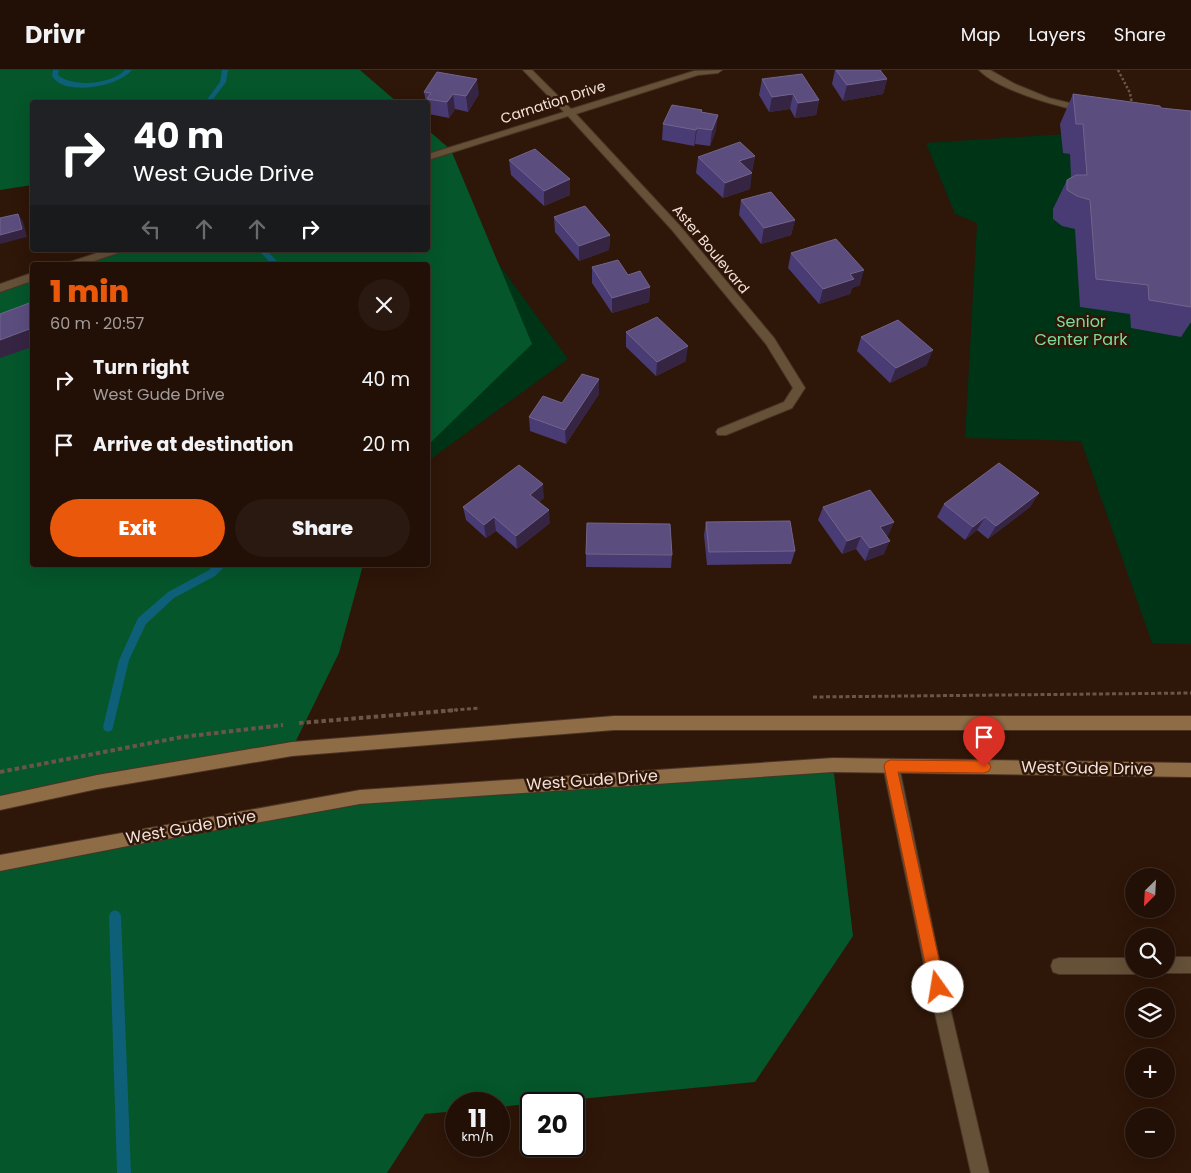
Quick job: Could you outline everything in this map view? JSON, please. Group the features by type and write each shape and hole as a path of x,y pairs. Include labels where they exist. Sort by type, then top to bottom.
{"main road":[{"path":"0,803 97,782 292,749 614,723 1191,723"},
{"name":"West Gude Drive","path":"0,864 128,838 360,797 833,764 1191,770"}],"street":[{"name":"Aster Boulevard","path":"527,70 569,112 676,228 770,341 799,388 788,406 722,432"},
{"name":"Carnation Drive","path":"430,156 697,73 718,70"},
{"path":"983,70 1012,86 1046,100 1095,112"},
{"path":"80,262 111,252"},
{"path":"0,288 30,278"},
{"path":"890,766 933,969 980,1173"},
{"path":"1175,965 1191,965"},
{"path":"1058,966 1125,966"}],"path":[{"path":"1118,70 1130,93 1132,108"}],"green space":[{"path":"0,70 360,70 395,100 30,100 30,185 0,190"},
{"name":"Senior Center Park","path":"1191,126 1191,644 1152,643 1081,441 965,438 977,223 955,214 926,143"},
{"path":"430,132 451,150 532,344 430,443 430,262 80,262 103,254 96,252 430,252"},
{"path":"430,170 568,359 430,460 430,262 145,262 174,252 430,252"},
{"path":"30,278 30,567 362,567 339,653 292,749 0,803 0,288"},
{"path":"833,765 853,936 755,1082 585,1099 585,1092 520,1092 520,1105 510,1106 510,1092 445,1092 445,1112 425,1114 387,1173 0,1173 0,863 360,797"}],"building":[{"path":"836,70 880,70 887,79 847,85"},
{"path":"437,72 477,79 466,96 453,94 447,102 427,99 431,93 424,92"},
{"path":"802,74 819,100 798,103 793,94 772,97 762,79"},
{"path":"1073,94 1191,111 1191,307 1149,300 1148,285 1096,279 1090,200 1077,196 1067,190 1067,180 1076,175 1087,175 1083,124 1076,124"},
{"path":"672,105 718,115 712,130 697,128 696,130 663,124"},
{"path":"740,142 755,156 739,161 752,173 725,183 698,157"},
{"path":"535,149 570,179 544,191 509,160"},
{"path":"771,192 795,220 764,228 741,200"},
{"path":"585,206 610,235 579,246 554,217"},
{"path":"18,214 22,229 0,235 0,218"},
{"path":"836,239 864,270 850,274 854,279 823,289 791,253"},
{"path":"618,260 628,275 640,271 650,287 612,298 592,267"},
{"path":"30,303 30,329 0,340 0,314"},
{"path":"657,317 688,346 657,362 626,332"},
{"path":"898,320 933,350 896,368 861,337"},
{"path":"582,374 599,379 565,430 529,417 543,396 562,403"},
{"path":"999,463 1039,493 996,526 985,517 973,527 944,504"},
{"path":"519,465 543,484 530,495 549,510 516,536 494,517 484,525 463,507"},
{"path":"870,490 894,522 880,527 890,541 870,548 861,536 847,541 823,507"},
{"path":"790,521 795,551 709,552 706,522"},
{"path":"587,523 670,524 672,555 586,554"}],"waterway":[{"path":"56,70 55,76 63,82 80,85 109,82 124,75 129,70"},
{"path":"210,100 223,82 225,70"},
{"path":"264,252 274,262"},
{"path":"108,727 124,660 142,621 171,595 212,573 219,567"},
{"path":"115,916 124,1173"}],"route":[{"path":"938,987 890,766 984,767"}]}
